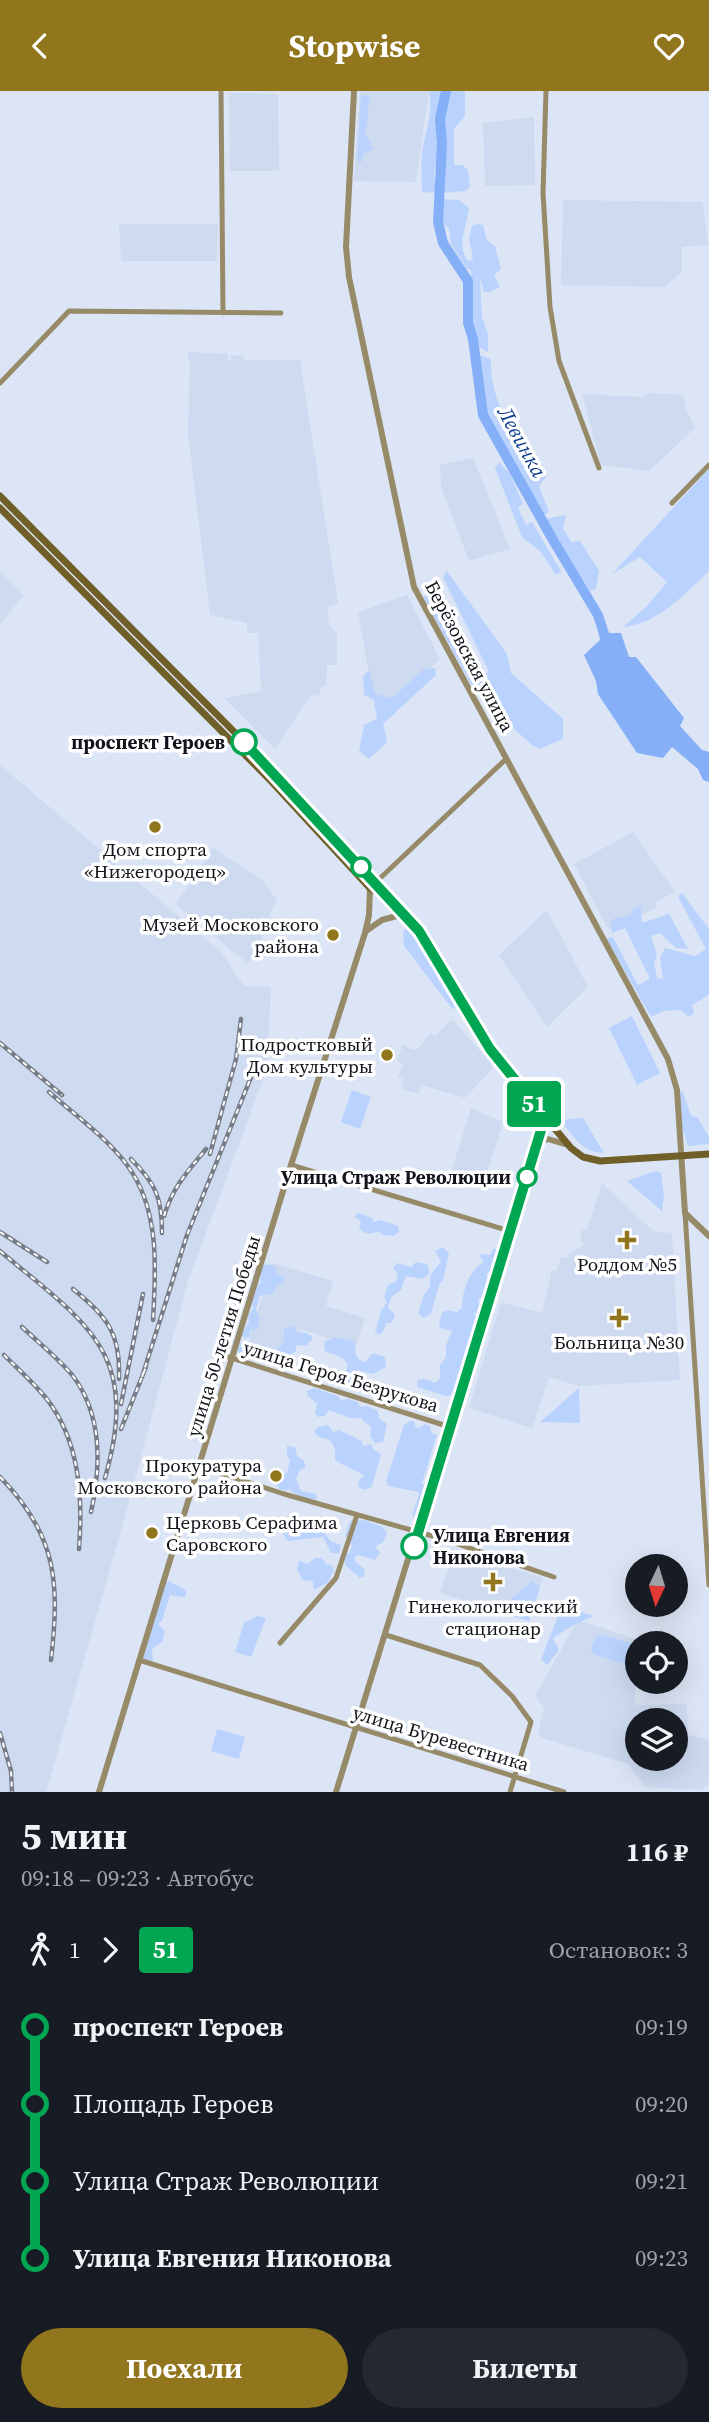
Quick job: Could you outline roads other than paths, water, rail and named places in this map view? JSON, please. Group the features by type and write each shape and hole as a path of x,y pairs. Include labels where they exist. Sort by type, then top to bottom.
{"main road":[{"path":"0,496 272,770 373,885"},
{"path":"0,508 404,914 419,931 490,1049 568,1145 583,1157 600,1161 709,1154"}],"street":[{"path":"221,91 223,313"},
{"name":"Берёзовская улица","path":"354,91 346,247 349,277 414,587 672,1069 677,1090 685,1213"},
{"path":"546,91 543,193 550,307 559,361 599,468"},
{"path":"0,383 69,311 281,313"},
{"path":"672,503 709,465"},
{"path":"373,885 506,759"},
{"name":"улица 50-летия Победы","path":"99,1792 365,933 373,885"},
{"path":"365,933 382,920 404,914"},
{"path":"336,1792 545,1117"},
{"path":"537,1143 545,1139 568,1145"},
{"path":"291,1165 510,1231"},
{"path":"685,1213 709,1236"},
{"path":"685,1213 709,1585"},
{"name":"улица Героя Безрукова","path":"222,1355 450,1427"},
{"path":"199,1467 418,1531 554,1577"},
{"path":"280,1643 336,1578 357,1515"},
{"path":"386,1635 480,1665 512,1696 531,1722 510,1792"},
{"name":"улица Буревестника","path":"139,1660 564,1792"}],"water":[{"path":"621,633 629,657 636,657 684,718 680,726 702,750 709,752 709,782 703,780 698,769 672,747 663,758 637,753 598,694 596,681 584,655 600,640 599,634"}],"waterway":[{"name":"Левинка","path":"446,91 440,119 442,143 438,222 443,243 468,281 468,323 473,339 483,415 598,615 607,643"}],"railway":[{"path":"210,1154 236,1059 241,1019"},
{"path":"0,1043 62,1095"},
{"path":"142,1377 187,1235 258,1060"},
{"path":"49,1092 110,1145 138,1182 151,1220 154,1240 153,1320"},
{"path":"164,1216 176,1188 206,1149"},
{"path":"131,1159 156,1192 161,1210 162,1233"},
{"path":"0,1232 47,1262"},
{"path":"0,1251 81,1322 99,1345 111,1370 116,1400 114,1435 105,1478"},
{"path":"73,1289 95,1308 110,1327 117,1349 119,1379"},
{"path":"121,1404 143,1294"},
{"path":"22,1327 73,1376 90,1408 95,1425 98,1460 91,1512"},
{"path":"4,1355 46,1398 66,1432 77,1470 79,1549"},
{"path":"121,1429 146,1367"},
{"path":"0,1477 33,1519 44,1540 50,1561 55,1607 51,1660"},
{"path":"0,1733 11,1771 12,1792"}],"place":[{"name":"проспект Героев","path":"244,742"},
{"name":"Дом спорта «Нижегородец»","path":"155,827"},
{"name":"Музей Московского района","path":"333,935"},
{"name":"Подростковый Дом культуры","path":"387,1055"},
{"name":"Улица Страж Революции","path":"527,1177"},
{"name":"Роддом №5","path":"627,1240"},
{"name":"Больница №30","path":"619,1318"},
{"name":"Прокуратура Московского района","path":"276,1476"},
{"name":"Церковь Серафима Саровского","path":"152,1533"},
{"name":"Улица Евгения Никонова","path":"414,1546"},
{"name":"Гинекологический стационар","path":"493,1582"}]}
